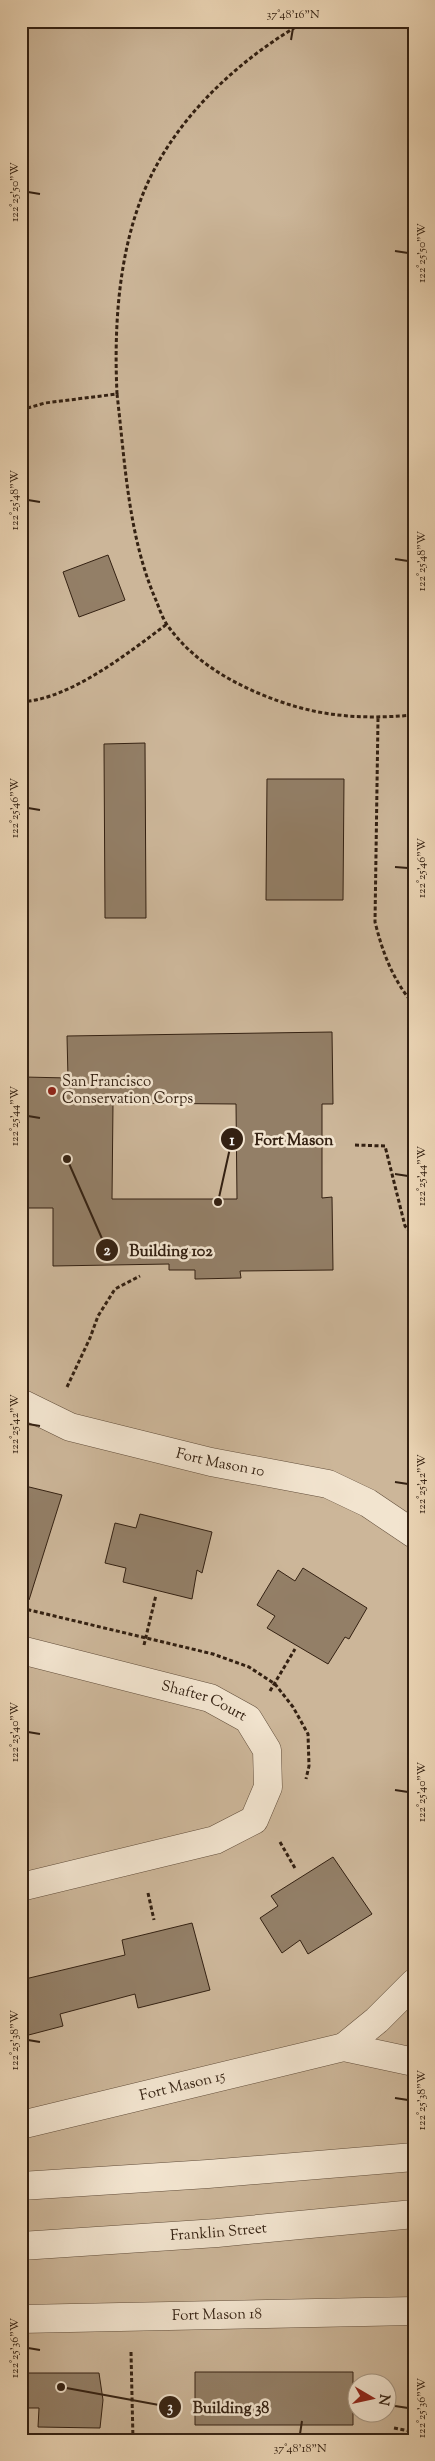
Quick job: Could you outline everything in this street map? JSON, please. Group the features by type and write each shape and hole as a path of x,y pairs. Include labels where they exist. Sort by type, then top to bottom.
{"street":[{"name":"Fort Mason 10","path":"21,1403 70,1427 211,1462 328,1484 368,1503 414,1534"},
{"name":"Shafter Court","path":"21,1650 210,1698 240,1714 248,1719 266,1750 268,1787 254,1820 215,1840 21,1887"},
{"path":"344,2047 377,2020 414,1984"},
{"path":"344,2047 414,2062"},
{"name":"Fort Mason 15","path":"21,2124 344,2047"},
{"path":"21,2186 208,2174 414,2157"},
{"name":"Franklin Street","path":"21,2246 217,2233 414,2214"},
{"name":"Fort Mason 18","path":"21,2319 414,2311"}],"path":[{"path":"306,21 267,45 231,74 196,110 166,151 145,190 127,247 119,298 115,351 117,394 132,522 147,579 167,624 186,646 214,671 246,688 305,710 378,718 414,715"},
{"path":"21,410 45,403 117,394"},
{"path":"21,702 38,701 105,670 167,624"},
{"path":"378,718 375,922 383,955 401,990 414,1005"},
{"path":"355,1145 385,1146 405,1226 414,1237"},
{"path":"54,1419 98,1316 115,1289 140,1276"},
{"path":"143,1650 156,1595"},
{"path":"21,1608 212,1654 249,1667 275,1684 293,1706 308,1734 309,1766 305,1781"},
{"path":"268,1694 295,1649"},
{"path":"276,1834 296,1870"},
{"path":"130,2316 133,2440"},
{"path":"394,2428 414,2432"}],"shaded area":[{"path":"21,21 414,21 414,2440 21,2440"}],"building":[{"path":"108,555 125,600 79,617 63,572"},
{"path":"145,743 146,918 105,918 104,744"},
{"path":"267,779 344,779 343,900 266,900"},
{"path":"332,1032 333,1104 322,1104 322,1198 332,1197 333,1270 240,1271 241,1278 195,1279 195,1270 169,1270 169,1264 53,1266 53,1208 21,1208 21,1114 23,1114 24,1077 68,1078 67,1036","holes":["113,1103 236,1104 237,1199 112,1199"]},
{"path":"21,1485 62,1495 29,1600 21,1599"},
{"path":"140,1514 212,1532 202,1573 197,1570 192,1599 123,1582 126,1568 105,1563 115,1523 136,1528"},
{"path":"303,1568 367,1608 349,1639 345,1637 328,1664 267,1628 275,1616 257,1605 278,1570 295,1581"},
{"path":"333,1857 372,1914 308,1954 300,1940 282,1953 260,1918 278,1906 271,1896"},
{"path":"192,1923 210,1990 138,2008 135,1994 60,2014 63,2026 21,2037 21,1980 125,1955 122,1940"},
{"path":"195,2372 353,2372 353,2374 348,2374 348,2424 353,2425 195,2425"},
{"path":"21,2373 99,2373 103,2400 100,2428 38,2427 39,2408 21,2408"}],"place":[{"name":"San Francisco Conservation Corps","path":"52,1091"},
{"name":"Building 102","path":"67,1159"},
{"name":"Fort Mason","path":"218,1202"},
{"name":"Building 38","path":"61,2387"}]}
